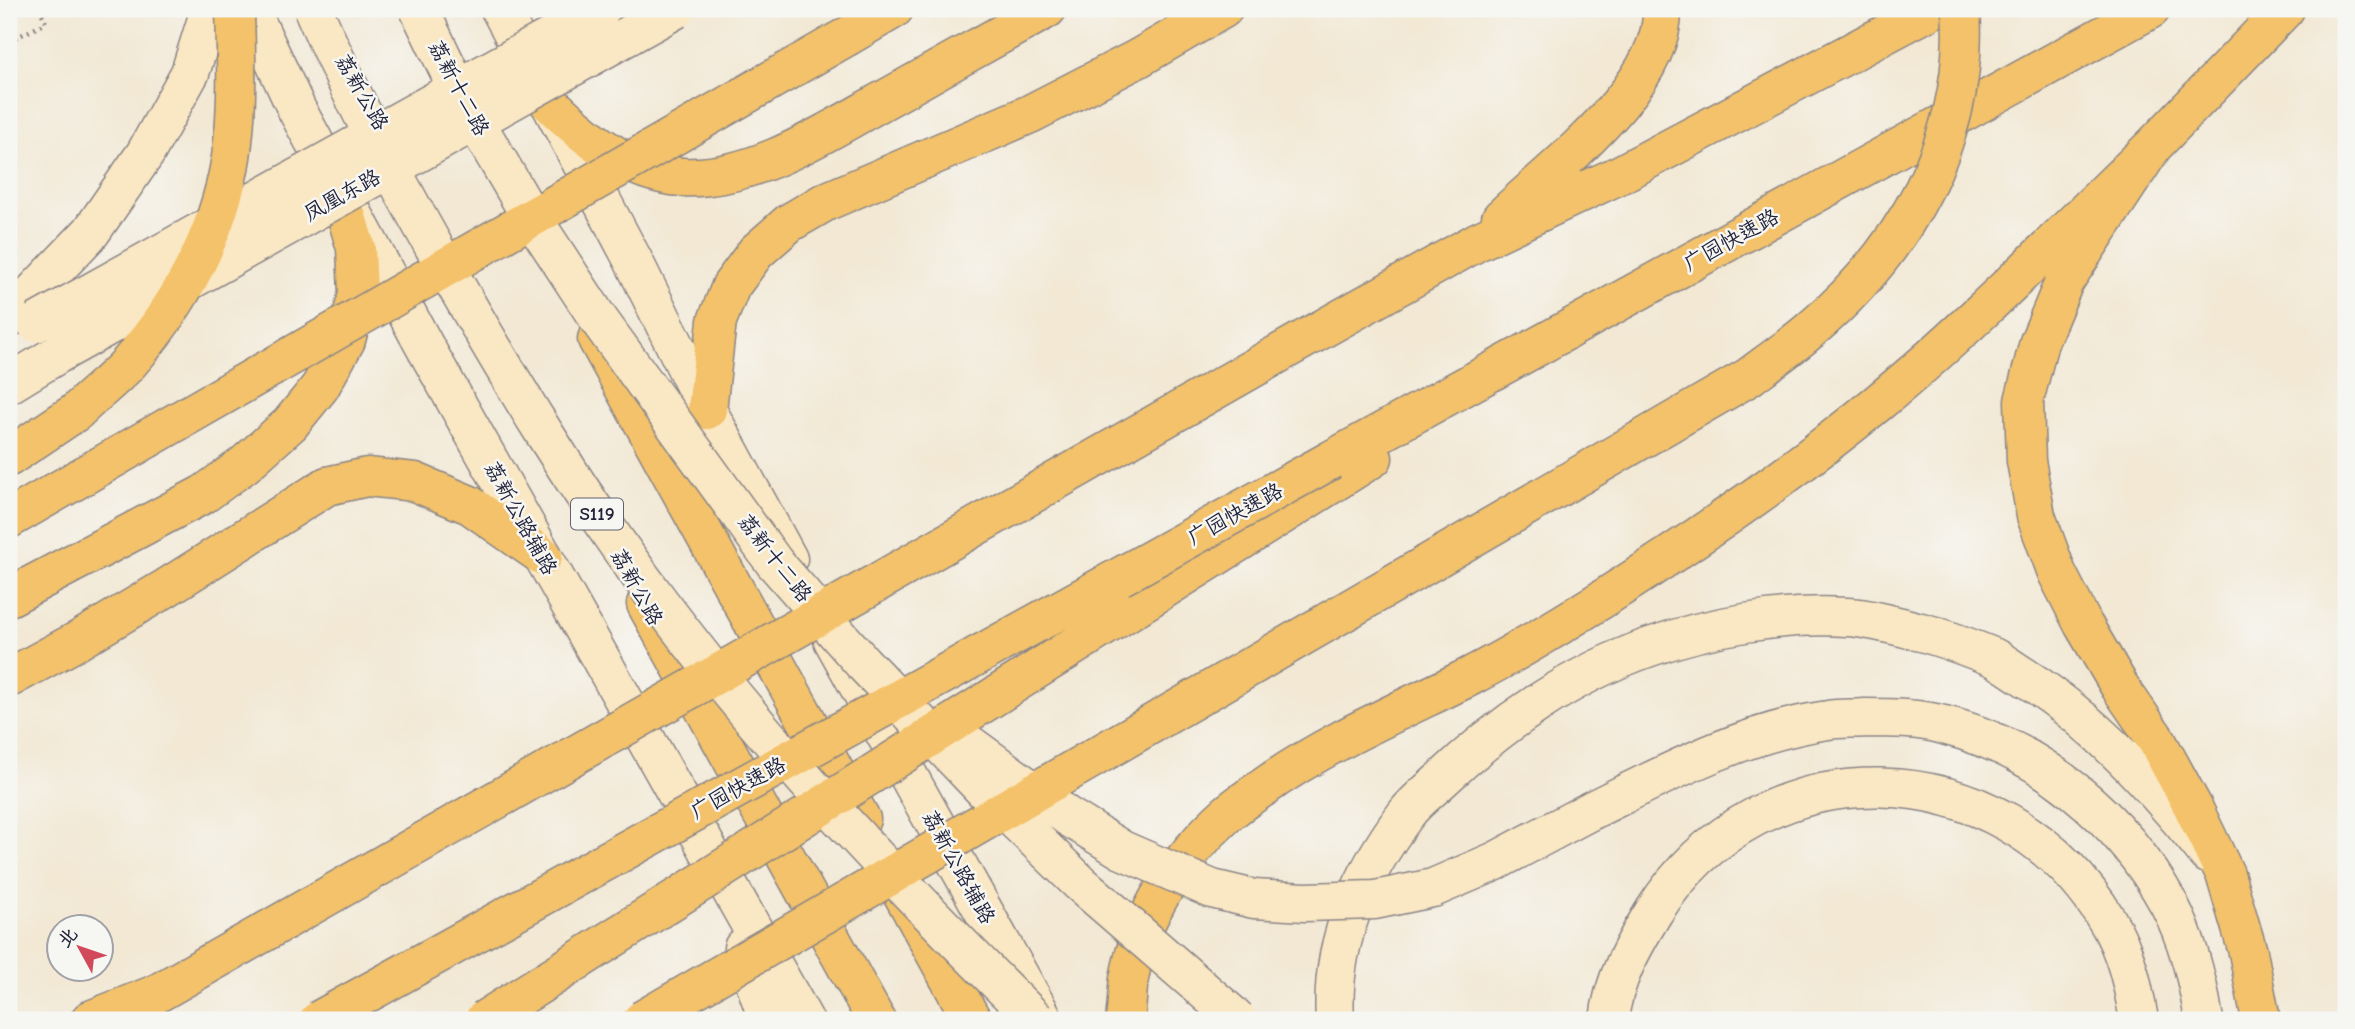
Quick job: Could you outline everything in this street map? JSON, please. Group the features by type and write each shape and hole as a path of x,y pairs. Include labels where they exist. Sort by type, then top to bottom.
{"main road":[{"path":"18,327 91,232 145,154 190,73 208,9"},
{"path":"9,457 76,412 126,366 170,311 199,260 222,201 233,144 237,90 235,9"},
{"name":"荔新公路辅路","path":"250,9 297,110 424,345 804,1020"},
{"path":"314,9 331,52 396,179 478,325 565,468 658,600 746,709 855,835 1036,1020"},
{"name":"荔新公路","path":"314,9 452,251 876,1020"},
{"name":"荔新十二路","path":"419,9 465,103 518,195 599,320 774,562 863,663 986,792 1080,883 1238,1020"},
{"path":"437,9 596,337 972,1020"},
{"name":"荔新公路辅路","path":"500,9 632,260 707,410 1044,1020"},
{"name":"凤凰东路","path":"18,327 601,9"},
{"name":"凤凰东路","path":"9,384 58,354 676,9"},
{"path":"9,519 894,9"},
{"path":"546,99 577,130 604,150 646,169 681,177 722,175 796,149 1047,9"},
{"path":"707,410 717,321 731,286 756,252 789,223 825,202 1030,114 1137,59 1223,9"},
{"path":"1477,242 1590,136 1625,97 1651,55 1662,9"},
{"path":"111,1020 1477,242 1619,175 1933,9"},
{"path":"642,1020 1749,377 1809,331 1855,287 1893,242 1931,177 1956,100 1963,36 1961,9"},
{"name":"广园快速路","path":"319,1020 2151,9"},
{"path":"1125,1020 1130,976 1144,928 1163,891 1194,848 1228,812 1280,775 1340,740 1473,675 1553,630 1715,526 1780,479 1881,400 1969,321 2153,146 2285,9"},
{"path":"2153,146 2064,282 2039,342 2024,401 2026,461 2036,516 2057,573 2107,666 2157,741 2225,874 2248,952 2261,1020"},
{"path":"9,597 204,494 244,465 290,424 320,387 346,340 358,294 356,248 337,184"},
{"path":"484,1020 1402,440 1586,320"},
{"path":"9,678 166,588 327,486 367,477 415,482 470,505 543,556"},
{"path":"1335,1020 1333,1000 1339,953 1350,912 1373,864 1407,812 1458,764 1520,715 1586,675 1650,647 1711,630 1783,619 1848,617 1922,632 1995,658 2052,694 2101,736 2183,823 2225,874"},
{"path":"863,663 1045,800 1122,850 1212,889 1254,899 1375,900 1433,888 1496,861 1678,767 1760,735 1829,719 1886,718 1943,724 1997,743 2050,771 2101,813 2140,858 2169,905 2188,948 2200,992 2204,1020"},
{"path":"1609,1020 1611,1002 1632,948 1668,890 1712,845 1767,810 1820,793 1870,787 1924,790 1982,808 2028,834 2071,871 2108,920 2129,969 2139,1020"},
{"path":"712,856 768,1020"},
{"path":"90,1020 156,995"}],"path":[{"path":"9,41 46,23 40,9"}]}
